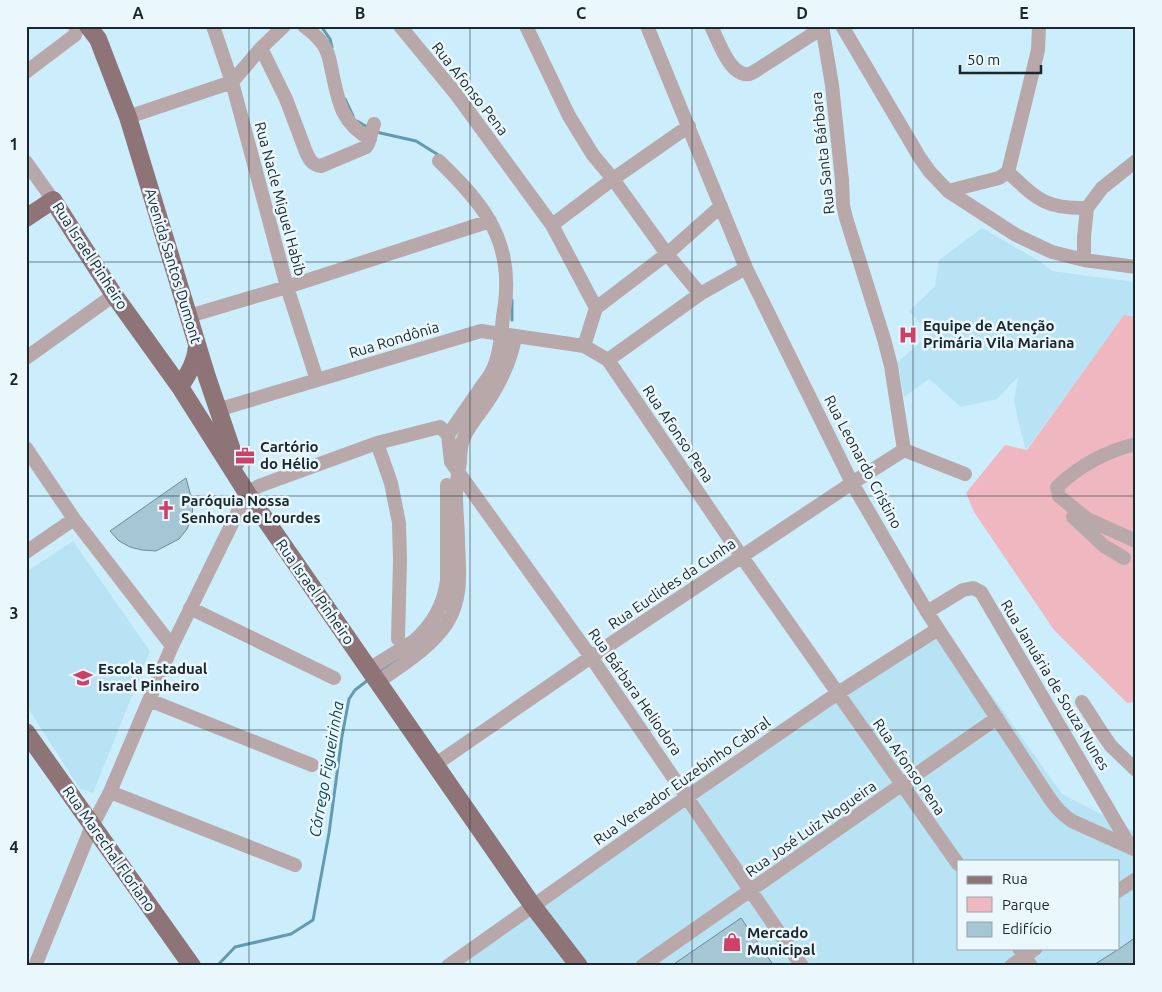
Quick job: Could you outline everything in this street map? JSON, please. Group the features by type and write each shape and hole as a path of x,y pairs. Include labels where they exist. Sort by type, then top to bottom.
{"main road":[{"name":"Avenida Santos Dumont","path":"95,31 128,117 209,383 247,493"},
{"path":"26,218 53,200"},
{"name":"Rua Israel Pinheiro","path":"53,200 114,295 185,386 247,493 371,664 395,705 533,906 579,966"},
{"path":"185,386 195,360 197,343"},
{"path":"198,374 209,383 206,394 197,397 185,386 198,374"},
{"name":"Rua Marechal Floriano","path":"26,732 192,966"}],"street":[{"path":"26,72 75,35 75,26"},
{"name":"Rua Nacle Miguel Habib","path":"213,26 232,82 287,287 317,380"},
{"path":"128,117 232,82 261,48 284,26"},
{"path":"304,26 319,38 327,51 340,107 348,122 370,139"},
{"name":"Rua Afonso Pena","path":"400,26 456,94 552,225 596,308"},
{"path":"526,26 569,116 593,156 613,179 667,254 700,294"},
{"name":"Rua Leonardo Cristino","path":"647,26 746,268 852,483 927,612 1048,796 1064,816 1083,827 1134,849"},
{"path":"711,26 727,60 740,72 747,74 754,72 822,27"},
{"path":"842,26 920,158 948,191 1016,235 1052,252 1084,260 1136,267"},
{"path":"948,191 999,178 1008,172 1038,50 1039,26"},
{"name":"Rua Santa Bárbara","path":"822,27 832,85 844,205 891,366 904,450"},
{"path":"261,48 284,93 306,152 314,164 321,166 363,148 368,144 374,124"},
{"path":"552,225 688,126"},
{"path":"371,664 420,636 435,618 443,602 447,580 448,484 464,437 495,389 512,349 508,334 505,263 499,238 486,214 471,194 439,161"},
{"path":"1084,260 1086,208 1102,188 1136,161"},
{"name":"Rua Israel Pinheiro","path":"26,162 53,200"},
{"path":"1008,172 1038,198 1064,208 1086,208"},
{"path":"584,346 596,308 667,254 721,206"},
{"path":"189,316 287,287 490,221"},
{"path":"608,360 700,294 746,268"},
{"path":"26,358 114,295"},
{"name":"Rua Rondônia","path":"218,410 401,356 474,332 488,331 584,346"},
{"path":"35,966 92,826 110,792 172,646 247,493 259,486 377,443 440,426 448,435 491,373 508,334"},
{"name":"Rua Afonso Pena","path":"584,346 608,360 742,557 957,863"},
{"name":"Rua Bárbara Heliodora","path":"448,435 455,467 591,657 802,966"},
{"path":"377,443 391,483 399,523 398,639"},
{"path":"1124,558 1104,546 1070,514 1059,496 1057,487 1069,475 1106,454 1136,444"},
{"path":"26,448 74,519 172,646"},
{"path":"852,483 904,450 965,474"},
{"path":"384,678 427,645 445,625 453,610 459,578 455,467"},
{"name":"Rua Euclides da Cunha","path":"436,764 591,657 852,483"},
{"path":"1059,496 1088,519 1136,540"},
{"path":"26,552 74,519"},
{"name":"Rua Januária de Souza Nunes","path":"927,612 963,590 973,588 981,592 1134,849"},
{"path":"190,608 334,678"},
{"name":"Rua Vereador Euzebinho Cabral","path":"448,966 838,693 938,629"},
{"path":"149,700 312,765"},
{"path":"1082,702 1111,746 1136,770"},
{"name":"Rua José Luiz Nogueira","path":"642,966 998,718"},
{"path":"110,792 295,865"},
{"path":"1120,890 1136,879"},
{"path":"1011,966 1027,955"}],"shaded area":[{"path":"982,228 1041,262 1052,271 1134,282 1136,292 1136,317 1124,316 1026,450 1014,400 1018,377 997,399 961,407 929,379 904,397 898,362 930,334 909,311 935,286 939,260"},
{"name":"Escola Estadual Israel Pinheiro","path":"73,541 150,651 93,793 80,789 26,705 26,572"},
{"path":"940,625 1062,794 1136,832 1136,966 456,966"}],"green space":[{"path":"1124,315 1136,317 1136,702 1127,703 1054,630 974,512 966,493 1005,445 1027,450"}],"building":[{"name":"Paróquia Nossa Senhora de Lourdes","path":"186,478 193,504 192,517 187,529 179,539 156,551 142,550 130,547 119,541 110,531"},
{"name":"Mercado Municipal","path":"741,918 774,966 671,966"},
{"path":"1136,937 1136,966 1092,966 1120,950"}],"waterway":[{"name":"Córrego Figueirinha","path":"321,26 330,39 332,47"},
{"name":"Córrego Figueirinha","path":"345,99 353,116"},
{"name":"Córrego Figueirinha","path":"357,121 369,128"},
{"name":"Córrego Figueirinha","path":"376,132 416,141 440,156"},
{"name":"Córrego Figueirinha","path":"512,300 512,320"},
{"name":"Córrego Figueirinha","path":"377,674 405,654"},
{"name":"Córrego Figueirinha","path":"217,966 235,947 291,934 313,920 329,833 349,699 355,690 368,680"}],"place":[{"name":"Equipe de Atenção Primária Vila Mariana","path":"908,335"},
{"name":"Cartório do Hélio","path":"245,456"},
{"name":"Paróquia Nossa Senhora de Lourdes","path":"166,510"},
{"name":"Escola Estadual Israel Pinheiro","path":"83,678"},
{"name":"Mercado Municipal","path":"732,942"}]}
